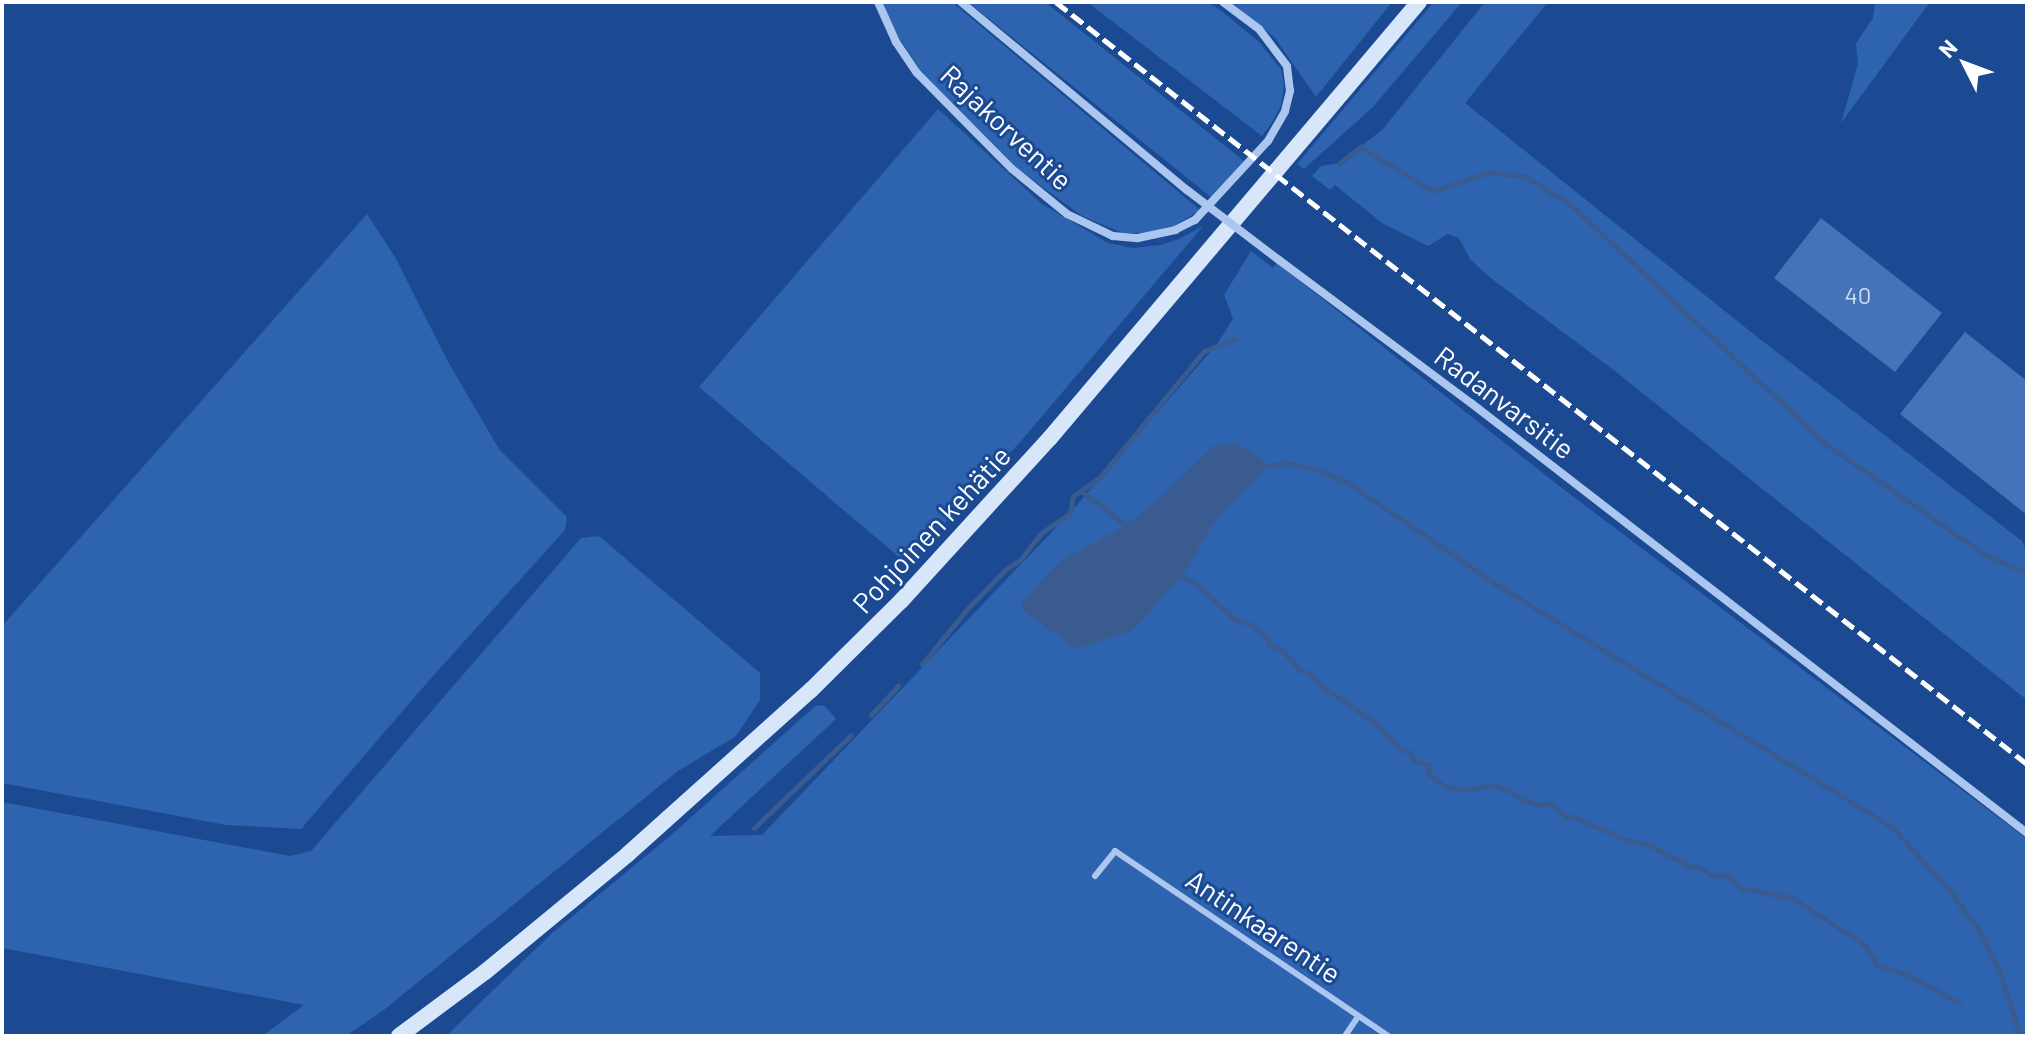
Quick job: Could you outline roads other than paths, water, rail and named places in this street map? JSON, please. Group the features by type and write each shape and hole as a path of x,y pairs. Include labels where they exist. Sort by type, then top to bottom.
{"main road":[{"name":"Pohjoinen kehätie","path":"399,1036 410,1031 652,833 811,690 901,601 1061,426 1419,2"}],"street":[{"name":"Rajakorventie","path":"878,2 896,42 917,73 1012,169 1067,214 1113,236 1138,238 1175,230 1195,220 1268,141 1285,111 1290,91 1287,66 1259,29 1223,2"},
{"name":"Radanvarsitie","path":"961,2 1187,190 1471,403 2027,833"}],"lane":[{"name":"Antinkaarentie","path":"1095,876 1115,851 1388,1036"},
{"path":"1345,1036 1358,1017"}],"waterway":[{"path":"1340,163 1360,147 1433,191 1489,172 1524,176 1571,205 1823,442 1984,554 2027,573"},
{"path":"1126,525 1081,491 1100,477 1204,351 1235,339"},
{"path":"1269,466 1286,463 1318,470 1348,483 1494,583 1892,827 1950,891 1978,929 1999,970 2020,1036"},
{"path":"922,664 968,608 1006,569 1020,560 1040,534 1070,513 1073,496 1081,491"},
{"path":"1182,577 1199,586 1234,619 1251,625 1267,637 1270,646 1283,651 1300,670 1311,674 1320,685 1380,726 1397,747 1409,752 1413,760 1428,765 1428,773 1446,787 1465,790 1492,785 1509,790 1519,798 1538,805 1549,803 1567,817 1575,817 1626,840 1647,844 1711,875 1727,876 1741,888 1792,898 1864,944 1877,965 1908,975 1959,1003"},
{"path":"871,715 898,686"},
{"path":"754,828 851,735"}],"railway":[{"path":"1056,2 2027,764"}]}
